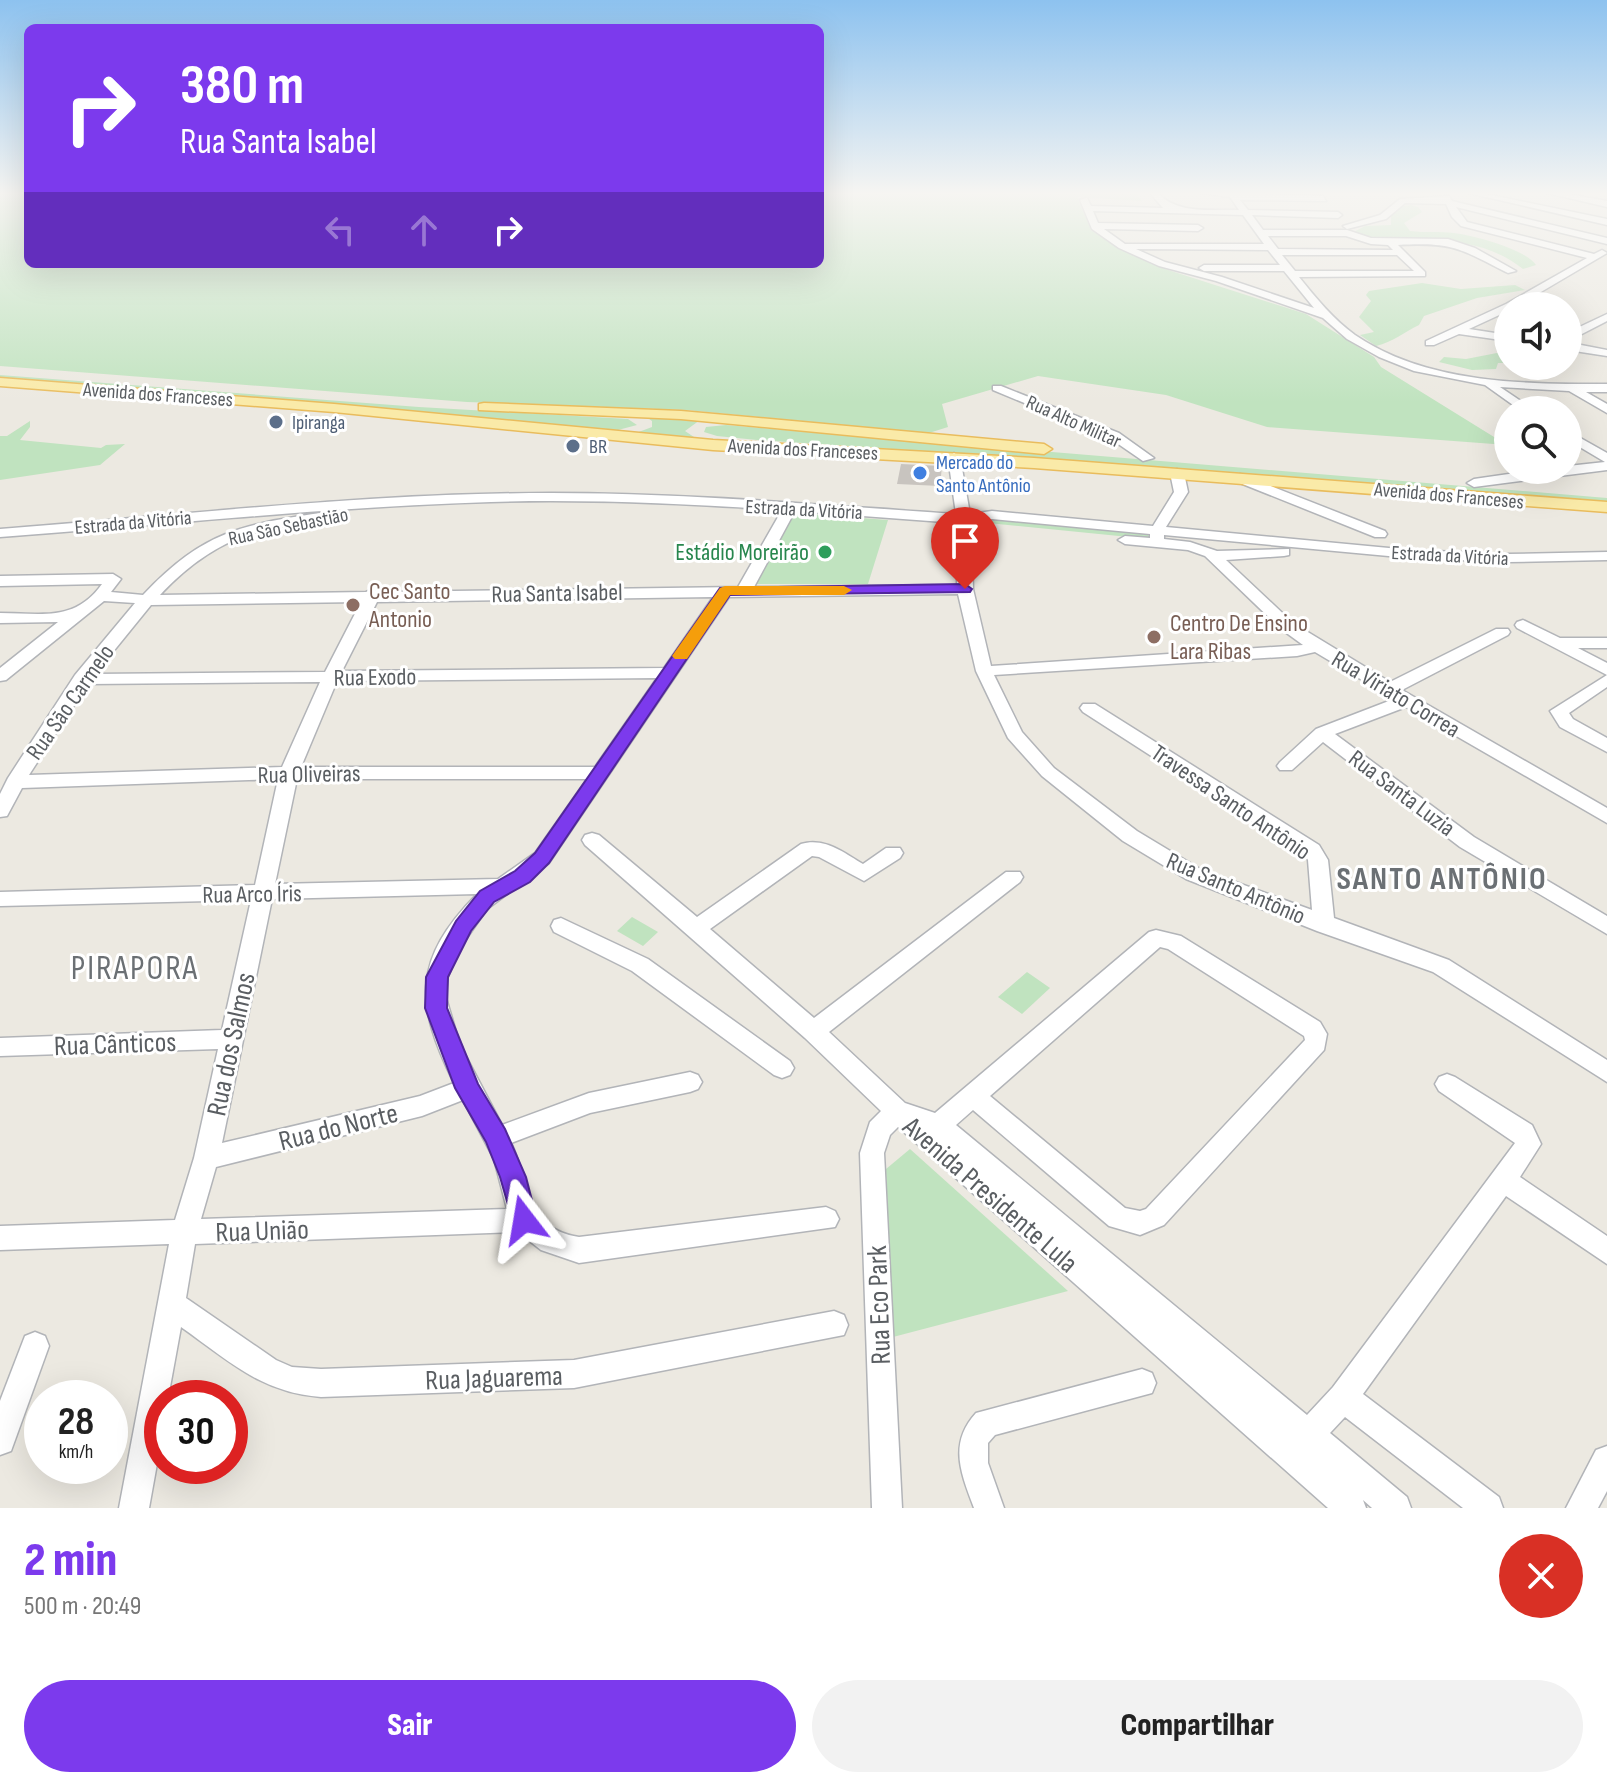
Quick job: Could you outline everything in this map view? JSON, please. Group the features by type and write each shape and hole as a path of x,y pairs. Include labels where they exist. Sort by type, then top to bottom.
{"main road":[{"name":"Avenida dos Franceses","path":"0,371 536,410 681,415 1148,458 1474,483 1494,482"},
{"name":"Avenida dos Franceses","path":"0,382 540,427 713,445 954,457 1607,507"},
{"path":"536,410 630,416 646,422 641,428 628,432 540,427"},
{"path":"830,450 710,439 696,430 703,424 717,422 847,431"},
{"name":"Avenida dos Franceses","path":"1552,484 1607,493"}],"street":[{"path":"1159,262 1325,315"},
{"path":"1284,262 1325,315 1360,341 1397,359 1445,375 1485,383 1607,388"},
{"path":"1172,268 1422,273 1411,262"},
{"path":"1493,262 1511,271"},
{"path":"1534,292 1583,262"},
{"path":"1430,343 1494,314"},
{"path":"1582,330 1607,317"},
{"path":"1460,331 1494,336"},
{"path":"1582,348 1607,353"},
{"path":"1485,383 1506,396"},
{"name":"Rua Alto Militar","path":"997,388 1115,436 1148,458"},
{"path":"1572,388 1607,409"},
{"path":"1582,444 1607,459"},
{"path":"1592,450 1607,448"},
{"name":"Rua Santo Antônio","path":"954,457 964,519 965,589 984,671 1001,712 1030,755 1100,815 1193,874 1441,966 1607,1072"},
{"path":"1582,468 1607,466"},
{"path":"1157,536 1179,499 1181,484 1177,473"},
{"path":"1240,478 1380,534"},
{"path":"1276,480 1283,491 1296,500"},
{"name":"Estrada da Vitória","path":"0,533 287,508 581,498 964,519"},
{"name":"Rua São Sebastião","path":"149,600 189,561 227,536 399,502"},
{"path":"790,508 734,591 669,673 534,868 487,897 463,927 437,977 436,1008 467,1088 497,1137 513,1177 524,1220 554,1245 579,1250 826,1219"},
{"name":"Rua Viriato Correa","path":"964,519 988,525 1157,536 1214,556 1287,626 1317,647 1607,817"},
{"name":"Estrada da Vitória","path":"1157,536 1476,557 1607,556"},
{"path":"1214,556 1347,548"},
{"path":"0,581 113,579 101,596 0,676"},
{"name":"Rua Santa Isabel","path":"101,596 149,600 373,594 965,589"},
{"name":"Rua dos Salmos","path":"134,1508 184,1233 206,1158 229,1039 289,773 330,678 373,594"},
{"name":"Rua São Carmelo","path":"0,811 81,679 149,600"},
{"path":"0,618 75,617"},
{"path":"1523,625 1607,670"},
{"path":"1388,690 1502,632"},
{"path":"1557,643 1607,643"},
{"path":"984,671 1297,651 1317,647"},
{"name":"Rua Exodo","path":"81,679 669,673"},
{"path":"1607,680 1559,711 1566,723 1607,746"},
{"path":"1286,766 1322,733 1405,701"},
{"name":"Travessa Santo Antônio","path":"1089,708 1312,850 1318,860 1324,925"},
{"name":"Rua Santa Luzia","path":"1322,733 1467,842 1607,926"},
{"name":"Rua Oliveiras","path":"15,782 289,773 602,773"},
{"name":"Avenida Presidente Lula","path":"592,840 813,1031 897,1111 931,1131 1300,1445 1396,1508"},
{"path":"696,928 808,849 823,850 864,874 893,853"},
{"path":"813,1031 1013,877"},
{"name":"Rua Arco Íris","path":"0,899 503,886"},
{"path":"561,926 640,965 782,1068"},
{"path":"931,1131 1156,938 1174,942 1312,1029 1317,1038 1316,1043 1155,1217 1140,1223 1118,1218 973,1096"},
{"name":"Rua Cânticos","path":"0,1047 229,1039"},
{"path":"497,1137 589,1103 690,1082"},
{"path":"1300,1445 1343,1397 1505,1181 1529,1144 1528,1139 1447,1084"},
{"name":"Rua do Norte","path":"206,1158 422,1106 467,1088"},
{"name":"Rua Eco Park","path":"887,1508 872,1153 879,1130 897,1111"},
{"path":"1505,1181 1607,1251"},
{"name":"Rua União","path":"0,1238 524,1220"},
{"name":"Rua Jaguarema","path":"173,1305 267,1371 292,1381 321,1383 574,1374 834,1325"},
{"path":"0,1440 6,1406 35,1346"},
{"path":"989,1508 970,1449 974,1434 986,1423 1142,1383"},
{"path":"1343,1397 1488,1508"},
{"name":"Avenida Presidente Lula","path":"1300,1445 1351,1508"},
{"path":"1581,1508 1607,1461"}],"green space":[{"path":"0,262 24,262 24,268 824,268 824,262 1150,262 1306,314 1374,357 1381,367 1494,437 1494,444 1267,427 1166,395 1038,376 942,404 948,427 929,433 686,410 467,402 0,366"},
{"path":"1513,262 1536,265 1523,269"},
{"path":"1422,283 1461,289 1515,285 1525,290 1494,292 1494,295 1424,316 1419,325 1376,346 1360,335 1374,332 1359,317 1371,301 1366,295 1369,291"},
{"path":"1494,354 1494,369 1472,370 1439,362 1444,357 1466,359"},
{"path":"0,375 419,407 628,419 637,425 618,430 0,378"},
{"path":"645,416 700,420 685,431 700,441 628,436 652,427 652,421"},
{"path":"30,421 30,427 20,440 101,448 125,444 100,465 0,480 0,436 7,436"},
{"path":"726,425 1607,498 1607,502 757,440 704,432 706,427"},
{"name":"Estádio Moreirão","path":"794,513 888,520 868,584 755,584"},
{"path":"978,517 1148,533 1149,539 978,522"},
{"path":"632,917 658,932 643,946 617,931"},
{"path":"1027,972 1050,988 1022,1014 998,997"},
{"path":"910,1149 1068,1291 893,1337 886,1169"}],"building":[{"name":"Mercado do Santo Antônio","path":"901,464 942,466 940,486 897,484"}],"slow traffic":[{"path":"681,656 725,591 844,590"}],"place":[{"name":"Ipiranga","path":"276,422"},
{"name":"BR","path":"573,446"},
{"name":"Mercado do Santo Antônio","path":"920,473"},
{"name":"Estádio Moreirão","path":"825,552"},
{"name":"Cec Santo Antonio","path":"353,605"},
{"name":"Centro De Ensino Lara Ribas","path":"1154,637"}],"district":[{"name":"SANTO ANTÔNIO","path":"1442,878"},
{"name":"PIRAPORA","path":"135,967"}],"route":[{"path":"524,1220 513,1177 497,1137 467,1088 436,1008 434,994 437,977 463,927 487,897 534,868 542,858 725,591 965,589"}]}
